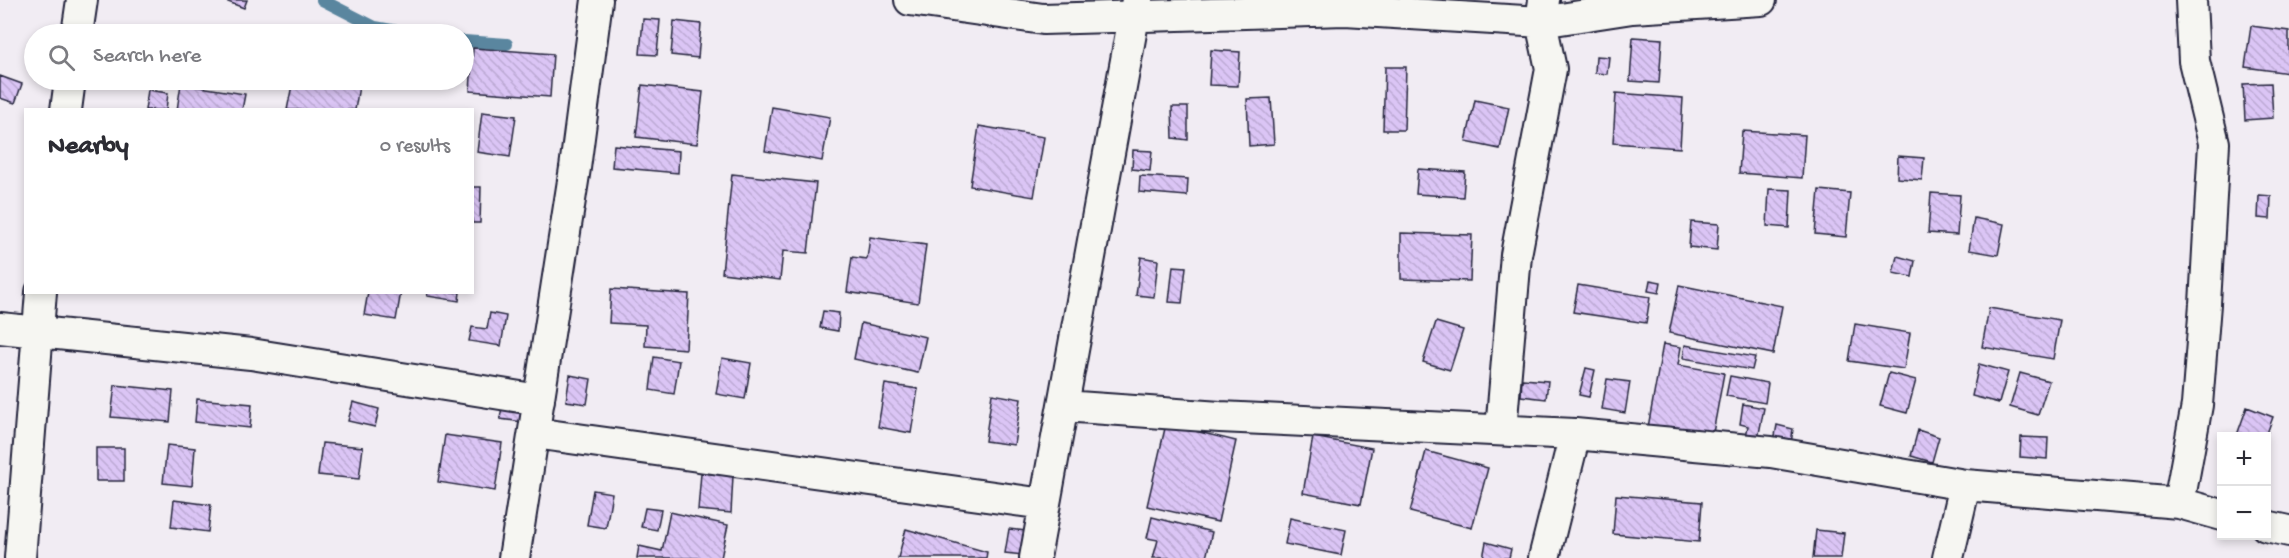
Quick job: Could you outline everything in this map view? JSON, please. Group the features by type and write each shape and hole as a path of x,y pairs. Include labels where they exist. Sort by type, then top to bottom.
{"street":[{"path":"77,24 81,0"},
{"path":"514,558 575,168 597,0"},
{"path":"910,0 1042,20 1137,8 1542,11 1761,0"},
{"path":"2180,502 2198,405 2214,143 2194,61 2191,0"},
{"path":"1035,558 1137,8"},
{"path":"1501,430 1516,255 1551,69 1542,11"},
{"path":"66,108 69,90"},
{"path":"20,558 41,294"},
{"path":"0,328 251,354 539,400"},
{"path":"1063,406 1220,417 1575,434 1771,452 1965,485 2180,502 2217,513"},
{"path":"534,433 1044,504"},
{"path":"1544,558 1575,434"},
{"path":"1948,558 1965,485"},
{"path":"2271,527 2289,531"}],"building":[{"path":"223,0 247,0 244,8"},
{"path":"643,19 660,20 657,55 640,54"},
{"path":"674,21 701,24 698,58 671,55"},
{"path":"2251,26 2289,31 2289,73 2245,67"},
{"path":"1633,37 1662,39 1659,83 1630,81"},
{"path":"474,48 553,54 550,97 470,91 474,90"},
{"path":"1211,50 1240,52 1238,86 1209,85"},
{"path":"1596,56 1609,57 1607,74 1595,73"},
{"path":"1385,67 1406,67 1404,130 1383,130"},
{"path":"0,76 22,84 15,103 0,98"},
{"path":"2271,83 2273,118 2245,120 2243,84"},
{"path":"642,85 703,92 697,144 636,137"},
{"path":"148,90 168,93 166,108 145,108"},
{"path":"180,90 219,90 245,94 242,108 177,108"},
{"path":"291,90 358,90 355,108 287,108"},
{"path":"1616,93 1683,98 1680,148 1613,143"},
{"path":"1271,98 1274,144 1249,146 1247,99"},
{"path":"1475,100 1509,107 1500,149 1466,142"},
{"path":"772,107 830,117 822,161 765,151"},
{"path":"1172,107 1188,107 1188,140 1173,138"},
{"path":"482,112 516,116 510,157 477,152"},
{"path":"979,126 1044,137 1034,197 970,186"},
{"path":"1742,131 1805,135 1802,178 1739,173"},
{"path":"614,145 679,151 678,173 612,167"},
{"path":"1133,150 1152,151 1150,171 1132,169"},
{"path":"1898,156 1924,158 1922,180 1897,178"},
{"path":"1418,169 1465,172 1463,197 1416,194"},
{"path":"732,174 816,183 808,253 783,251 780,280 722,273"},
{"path":"1140,176 1188,179 1187,196 1139,192"},
{"path":"474,187 481,187 480,223 474,223"},
{"path":"1769,189 1791,190 1789,228 1767,226"},
{"path":"1819,190 1850,193 1846,237 1815,234"},
{"path":"1931,193 1960,195 1957,235 1928,233"},
{"path":"2259,195 2271,196 2270,219 2258,218"},
{"path":"1974,218 2004,224 1998,255 1969,250"},
{"path":"1691,222 1719,224 1717,250 1689,247"},
{"path":"1401,233 1472,235 1470,281 1401,279"},
{"path":"870,237 926,245 918,303 847,292 852,257 867,259"},
{"path":"1897,256 1915,261 1912,277 1893,273"},
{"path":"1141,257 1158,260 1154,297 1136,295"},
{"path":"1173,266 1186,267 1182,303 1169,302"},
{"path":"1650,280 1661,282 1659,293 1648,291"},
{"path":"1578,285 1650,297 1646,323 1573,312"},
{"path":"1679,285 1782,306 1773,354 1669,333"},
{"path":"611,289 689,294 686,349 645,346 646,325 609,323"},
{"path":"368,294 401,294 396,320 364,315"},
{"path":"428,294 460,294 459,301 427,296"},
{"path":"1989,308 2060,320 2053,359 1982,347"},
{"path":"823,311 839,313 838,331 820,328"},
{"path":"490,313 506,316 501,346 469,341 472,327 487,329"},
{"path":"1436,322 1463,330 1450,370 1423,362"},
{"path":"861,323 926,337 918,373 854,359"},
{"path":"1855,324 1910,333 1904,369 1849,361"},
{"path":"1663,344 1681,347 1678,365 1724,373 1711,444 1647,433"},
{"path":"1685,345 1755,357 1752,370 1683,358"},
{"path":"654,357 679,361 674,394 650,390"},
{"path":"722,358 751,363 745,399 716,394"},
{"path":"1979,364 2008,372 1999,403 1972,396"},
{"path":"1586,368 1595,370 1589,397 1579,395"},
{"path":"1889,373 1916,380 1907,413 1880,406"},
{"path":"2020,373 2049,381 2038,415 2010,407"},
{"path":"570,375 591,379 587,404 566,401"},
{"path":"1730,376 1768,383 1765,403 1726,396"},
{"path":"1522,379 1548,381 1546,399 1521,396"},
{"path":"1607,379 1630,382 1625,413 1602,409"},
{"path":"885,384 918,389 911,433 878,427"},
{"path":"115,385 173,391 170,422 111,417"},
{"path":"992,394 1021,399 1014,445 985,441"},
{"path":"197,399 252,404 250,428 195,422"},
{"path":"503,400 526,404 523,422 500,419"},
{"path":"353,402 379,409 375,427 348,421"},
{"path":"1743,404 1764,408 1757,444 1745,442 1748,426 1740,424"},
{"path":"2247,407 2273,417 2267,432 2238,432"},
{"path":"1166,424 1236,441 1218,522 1147,506"},
{"path":"1777,425 1793,429 1791,444 1774,441"},
{"path":"1918,430 1939,437 1932,462 1911,456"},
{"path":"445,435 502,443 495,491 438,482"},
{"path":"1313,437 1372,448 1361,504 1303,493"},
{"path":"2021,437 2048,438 2047,459 2020,457"},
{"path":"322,443 363,447 359,479 318,475"},
{"path":"167,445 195,448 192,486 163,483"},
{"path":"96,448 124,448 124,481 96,481"},
{"path":"1426,451 1488,468 1472,528 1410,512"},
{"path":"701,473 733,476 731,513 698,510"},
{"path":"593,490 612,493 606,528 587,525"},
{"path":"1616,495 1702,502 1699,542 1613,534"},
{"path":"174,500 211,505 208,532 171,527"},
{"path":"645,508 661,510 657,530 641,527"},
{"path":"670,512 728,525 721,558 637,558 639,546 662,551"},
{"path":"1152,517 1212,532 1206,558 1153,558 1158,540 1147,538"},
{"path":"1290,518 1346,530 1341,555 1285,544"},
{"path":"906,529 987,552 986,558 898,558"},
{"path":"1009,529 1026,531 1023,555 1005,553"},
{"path":"1816,530 1844,533 1841,558 1813,558"},
{"path":"1486,542 1511,549 1509,558 1483,558"}],"waterway":[{"path":"322,0 369,24"},
{"path":"474,42 507,44"}]}
